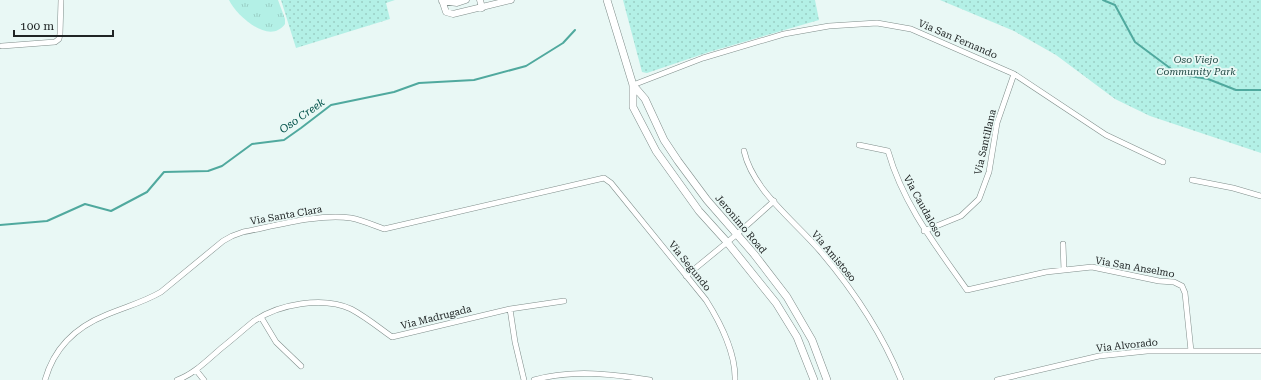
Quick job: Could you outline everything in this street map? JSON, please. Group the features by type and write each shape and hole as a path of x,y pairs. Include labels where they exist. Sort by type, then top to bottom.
{"main road":[{"name":"Jeronimo Road","path":"607,0 633,85 633,107 656,151 699,211 727,242 776,303 796,337 814,380"},
{"name":"Jeronimo Road","path":"633,85 645,99 664,140 678,161 736,235 754,254 788,297 812,340 827,380"}],"street":[{"path":"2,46 55,42 59,38 61,0"},
{"path":"466,0 457,3 442,0 446,12 449,14 458,14 511,0"},
{"path":"480,0 482,8"},
{"name":"Via San Fernando","path":"633,85 703,58 784,34 829,26 877,23 911,29 1014,74 1106,135 1163,162"},
{"name":"Via Santillana","path":"924,231 961,216 978,199 990,172 997,123 1014,74"},
{"name":"Via Caudaloso","path":"859,145 888,151 901,188 924,231 967,290"},
{"name":"Via Amistoso","path":"744,151 751,172 764,190 819,250 869,315 892,359 901,380"},
{"name":"Via Segundo","path":"604,178 611,183 706,300 718,320 726,339 733,364 735,380"},
{"name":"Via Santa Clara","path":"45,380 50,365 57,352 68,338 86,324 105,315 151,298 161,292 222,241 243,232 326,217 352,218 384,228 604,178"},
{"path":"1192,180 1261,196"},
{"path":"686,276 736,235 774,201"},
{"path":"1063,244 1064,270"},
{"name":"Via San Anselmo","path":"967,290 1046,272 1092,268 1159,281 1174,282 1182,286 1185,293 1191,351"},
{"name":"Via Madrugada","path":"177,380 196,370 254,321 291,305 306,303 336,304 365,317 392,336 510,309 564,301"},
{"path":"510,309 515,342 524,380"},
{"path":"261,317 276,342 301,366"},
{"name":"Via Alvorado","path":"997,380 1099,356 1147,350 1261,351"},
{"path":"196,370 204,380"},
{"path":"534,380 558,375 581,373 619,375 650,380"}],"green space":[{"path":"229,0 278,0 285,19 285,24 278,30 270,32 262,30 254,26 238,13"},
{"path":"281,0 395,0 386,3 390,19 296,48"},
{"path":"623,0 815,0 819,20 709,52 647,73 642,72"},
{"name":"Oso Viejo Community Park","path":"940,0 1261,0 1261,153 1150,116 1115,99 1056,55 1014,31"}],"waterway":[{"name":"Oso Creek","path":"1103,0 1115,5 1135,42 1178,74 1208,79 1236,90 1261,90"},
{"name":"Oso Creek","path":"0,225 47,221 85,204 111,211 147,192 164,172 208,171 222,166 252,144 284,140 331,105 394,92 419,83 474,80 526,66 563,43 575,30"}]}
